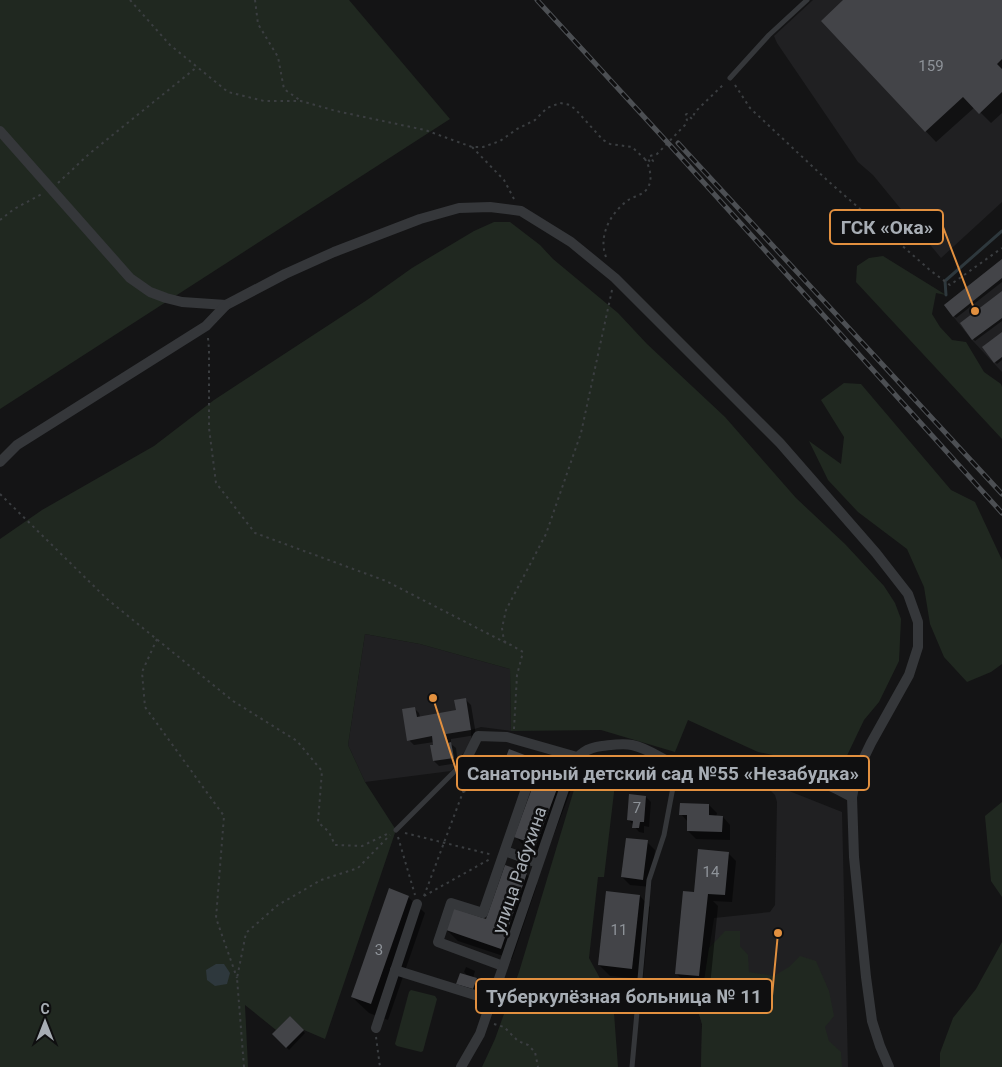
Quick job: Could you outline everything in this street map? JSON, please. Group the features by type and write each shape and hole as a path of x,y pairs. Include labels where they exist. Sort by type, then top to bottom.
{"street":[{"path":"0,131 130,278 150,292 166,298 182,302 226,305"},
{"path":"0,462 17,445 206,326 226,305 285,274 334,252 420,219 459,208 490,207 521,211 571,242 615,278 780,444 876,553 908,594 918,622 918,647 909,675 857,772 852,797 854,857 872,1021 889,1067"},
{"path":"503,966 438,942 451,902 483,913 527,786 466,760 478,736 511,738 577,757 584,751 595,747 617,744 633,745 677,766 691,770 708,770 744,764 762,763 775,765 836,788 852,797"},
{"name":"улица Рабухина","path":"461,1067 480,1034 538,863 572,766 577,757"},
{"path":"504,851 538,863"},
{"path":"376,1028 421,900"},
{"path":"395,970 491,1000"}],"lane":[{"path":"730,78 769,35 807,0"},
{"path":"396,830 466,760"},
{"path":"632,1067 649,880 664,835 677,766"}],"path":[{"path":"130,0 170,45 228,92 264,101 301,101 426,130 472,147 500,141 516,129 535,120 547,108 560,103 570,105 576,110 603,140 610,144 638,151 650,166 650,183 646,191 628,200 610,220 605,232 603,249 615,278 581,433 546,534 506,610 502,628 504,641 523,652"},
{"path":"255,0 258,24 278,57 284,89 301,101"},
{"path":"0,220 14,209 51,189 89,154 197,67"},
{"path":"645,159 647,158 651,163 653,161 650,156 657,154 685,125 687,118 685,115 687,114 692,119 695,112 730,78 750,108 856,205 931,271 950,285 1002,248"},
{"path":"472,147 504,180 521,211"},
{"path":"206,326 209,349 209,428 216,484 255,533 386,581 523,652"},
{"path":"0,494 107,599 233,701 297,741 322,771 318,822 329,832 335,845 362,846 396,830 496,856 421,900"},
{"path":"157,639 142,672 145,707 224,816 216,918 237,978 244,1067"},
{"path":"511,738 517,675 523,652"},
{"path":"421,900 463,792 466,760"},
{"path":"463,792 507,778"},
{"path":"396,830 421,900"},
{"path":"237,978 246,933 278,905 321,880 358,868 396,830"},
{"path":"484,1021 504,1028 518,1041 528,1045 535,1052 538,1067"},
{"path":"376,1028 380,1067"}],"shaded area":[{"path":"0,0 349,0 450,119 0,409"},
{"path":"813,0 1002,0 1002,202 941,258 873,175 858,162 777,43 774,36"},
{"path":"494,222 510,222 540,245 553,259 618,313 647,344 725,417 796,498 845,544 884,586 895,603 901,619 899,661 879,702 864,720 843,764 810,771 778,756 758,752 688,720 675,752 601,730 511,731 510,669 420,644 365,634 348,745 365,782 396,830 325,1039 304,1030 290,1016 276,1030 245,1005 248,1067 0,1067 0,539 42,510 154,446 214,400 367,300 412,268 474,231"},
{"path":"883,256 946,295 936,293 932,314 940,327 952,340 966,342 984,372 1001,384 1002,439 856,282 857,266 869,258"},
{"path":"1002,259 1002,372 972,340 944,305"},
{"path":"844,383 861,384 951,490 975,502 1002,560 1002,664 991,672 967,682 944,657 930,624 924,587 907,549 858,512 828,480 809,441 841,464 844,437 821,400"},
{"path":"365,634 420,644 510,669 511,731 481,727 471,730 471,742 451,771 365,782 348,745"},
{"path":"759,779 842,812 848,1067 701,1067 702,1024 699,1014 714,918 770,912 775,905 777,802 775,795"},
{"path":"576,783 615,784 604,877 598,877 589,958 609,995 609,1009 614,1013 618,1067 482,1067 495,1039 519,972"},
{"path":"1002,802 1002,897 991,881 985,816"},
{"path":"725,931 740,931 740,946 748,955 749,972 774,976 789,967 800,956 816,961 829,991 834,1016 825,1027 829,1041 841,1052 842,1067 701,1067 702,1024 699,1014 709,948"},
{"path":"1002,942 1002,1067 940,1067 940,1053 953,1018 976,989"},
{"path":"216,964 224,964 230,973 227,984 215,986 207,980 206,970"},
{"path":"411,990 435,996 437,999 423,1051 421,1052 395,1044"}],"building":[{"path":"843,0 1002,0 1002,59 997,64 1002,69 1002,92 979,114 963,97 925,132 821,21"},
{"path":"1002,259 1002,278 953,317 944,305"},
{"path":"1002,291 1002,318 972,340 960,323"},
{"path":"1002,332 1002,357 994,363 982,347"},
{"path":"466,698 471,730 446,734 448,743 451,742 454,758 433,761 430,745 433,745 432,736 407,741 402,709 415,707 417,717 456,710 454,700"},
{"path":"509,749 564,770 536,845 514,837 534,783 501,770"},
{"path":"629,794 646,796 644,822 640,822 639,828 632,828 633,821 627,820"},
{"path":"680,803 709,804 709,815 723,816 722,832 687,831 687,815 679,815"},
{"path":"626,838 648,840 643,880 621,877"},
{"path":"698,849 729,852 725,895 708,894 699,976 675,974 683,891 694,892"},
{"path":"505,865 527,873 501,949 446,930 453,908 486,919"},
{"path":"389,888 409,896 371,1004 351,997"},
{"path":"606,891 640,895 632,969 598,965"},
{"path":"460,973 477,978 473,989 456,984"},
{"path":"290,1016 304,1030 286,1048 272,1034"}],"waterway":[{"path":"946,295 945,281 1002,231"}],"railway":[{"path":"537,0 1002,513"},
{"path":"678,143 1002,494"}],"place":[{"name":"ГСК «Ока»","path":"975,311"},
{"name":"Санаторный детский сад №55 «Незабудка»","path":"433,698"},
{"name":"Туберкулёзная больница № 11","path":"778,933"}]}
